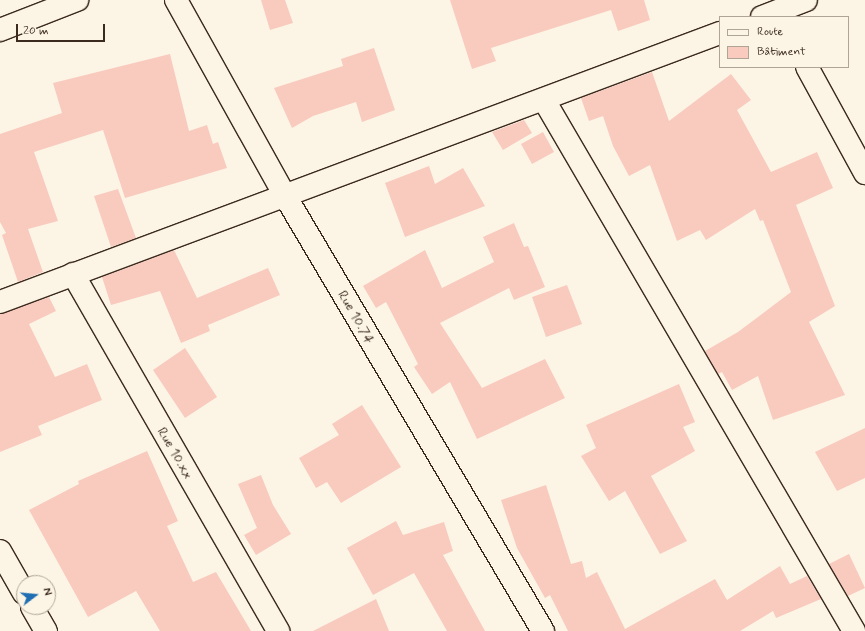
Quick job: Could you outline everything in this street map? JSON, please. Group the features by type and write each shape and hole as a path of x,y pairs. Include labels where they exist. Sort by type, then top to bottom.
{"street":[{"path":"0,30 77,0"},
{"name":"Rue 10.74","path":"176,0 284,194 542,631"},
{"path":"772,15 806,0"},
{"path":"0,302 284,194 544,100 719,33"},
{"path":"807,68 865,173"},
{"path":"544,100 854,631"},
{"name":"Rue 10.xx","path":"73,274 278,631"},
{"path":"0,551 16,579"},
{"path":"37,615 46,631"}],"building":[{"path":"261,0 285,0 293,23 270,30"},
{"path":"450,0 644,0 650,20 618,31 611,10 491,48 496,61 472,69"},
{"path":"374,48 395,110 362,122 356,102 313,116 292,128 274,88 343,66 341,59"},
{"path":"170,54 189,131 207,125 213,144 218,142 227,168 125,198 103,130 34,152 58,221 28,229 43,272 18,282 2,235 6,233 0,222 0,134 62,113 53,83"},
{"path":"652,72 669,121 731,74 751,100 737,110 771,172 817,152 833,188 796,205 835,306 809,322 845,395 773,420 758,376 732,390 722,372 718,374 705,351 738,332 791,292 763,220 760,221 755,209 706,240 700,230 677,241 650,165 629,176 613,146 603,116 589,121 581,98"},
{"path":"524,120 532,133 503,150 492,132"},
{"path":"543,132 554,152 532,164 521,144"},
{"path":"429,166 435,184 463,168 485,206 405,237 385,183"},
{"path":"118,189 136,238 111,247 94,196"},
{"path":"514,223 524,247 528,246 545,287 514,300 509,288 440,323 482,388 545,359 565,398 477,439 450,382 432,394 414,367 418,364 386,302 376,308 363,286 425,250 442,288 494,262 483,237"},
{"path":"174,250 197,298 268,268 280,295 208,325 210,331 181,343 160,291 111,305 102,277"},
{"path":"567,285 582,324 546,337 532,297"},
{"path":"49,297 56,311 29,324 55,377 87,364 102,400 38,426 42,435 0,452 0,314"},
{"path":"185,348 217,397 185,418 153,370"},
{"path":"679,384 695,422 683,427 695,451 651,476 687,541 660,554 625,491 609,501 581,456 596,448 586,425"},
{"path":"362,405 401,467 341,503 327,482 316,488 299,458 339,435 332,424"},
{"path":"865,428 865,478 837,491 815,452"},
{"path":"147,451 178,521 167,526 193,582 216,572 251,631 160,631 136,591 88,617 29,510 79,484 78,481"},
{"path":"261,475 273,505 291,534 256,555 244,535 257,528 238,484"},
{"path":"546,485 571,564 582,561 586,578 597,572 625,629 715,579 727,600 780,566 790,584 807,576 821,599 776,618 773,611 740,631 568,631 550,595 545,598 517,548 501,500"},
{"path":"396,521 403,535 444,522 453,551 443,555 485,631 447,631 414,573 373,595 347,548"},
{"path":"849,554 865,588 848,596 829,564"},
{"path":"376,599 389,631 313,631"}]}
